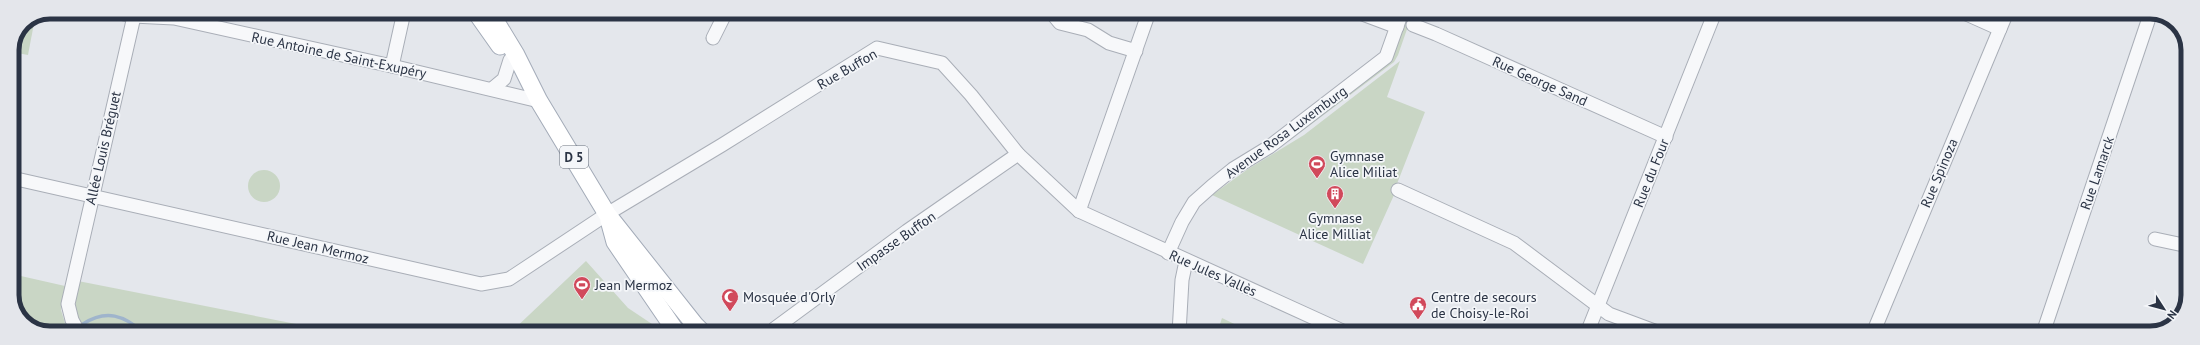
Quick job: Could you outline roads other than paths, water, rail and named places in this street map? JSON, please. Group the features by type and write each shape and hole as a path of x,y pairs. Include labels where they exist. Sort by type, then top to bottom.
{"main road":[{"name":"D 5","path":"481,19 539,101 607,214 696,326"},
{"name":"D 5","path":"494,19 513,49 539,101"},
{"name":"D 5","path":"607,214 615,242 672,326"}],"street":[{"name":"Allée Louis Bréguet","path":"75,326 68,304 133,19"},
{"name":"Rue Antoine de Saint-Exupéry","path":"179,19 392,66 539,101"},
{"path":"392,66 402,19"},
{"path":"713,38 722,19"},
{"path":"1057,19 1060,23 1088,30 1109,43 1136,51"},
{"path":"1079,211 1147,19"},
{"path":"1376,19 1397,27"},
{"name":"Avenue Rosa Luxemburg","path":"1168,253 1182,222 1194,202 1233,169 1269,147 1386,58 1400,19"},
{"name":"Rue du Four","path":"1590,326 1712,19"},
{"path":"1979,19 2000,28"},
{"name":"Rue Spinoza","path":"1876,326 2003,19"},
{"name":"Rue Lamarck","path":"2045,326 2149,19"},
{"name":"Rue George Sand","path":"1413,25 1666,137"},
{"name":"Rue Buffon","path":"607,214 722,145 877,48 942,63 971,95 1018,154 1079,211"},
{"path":"492,89 504,78 510,60"},
{"name":"Impasse Buffon","path":"778,326 901,236 1018,154"},
{"name":"Rue Jean Mermoz","path":"19,180 481,284 509,279 607,214"},
{"path":"1398,190 1519,246 1609,314 1641,326"},
{"name":"Rue Jules Vallès","path":"1079,211 1325,326"},
{"path":"2155,239 2181,245"},
{"path":"1179,326 1182,280 1186,261"}],"waterway":[{"path":"83,324 91,319 115,316 122,318 135,326"}],"place":[{"name":"Gymnase Alice Miliat","path":"1317,179"},
{"name":"Gymnase Alice Milliat","path":"1335,209"},
{"name":"Jean Mermoz","path":"582,300"},
{"name":"Mosquée d'Orly","path":"730,312"},
{"name":"Centre de secours de Choisy-le-Roi","path":"1418,320"}]}
